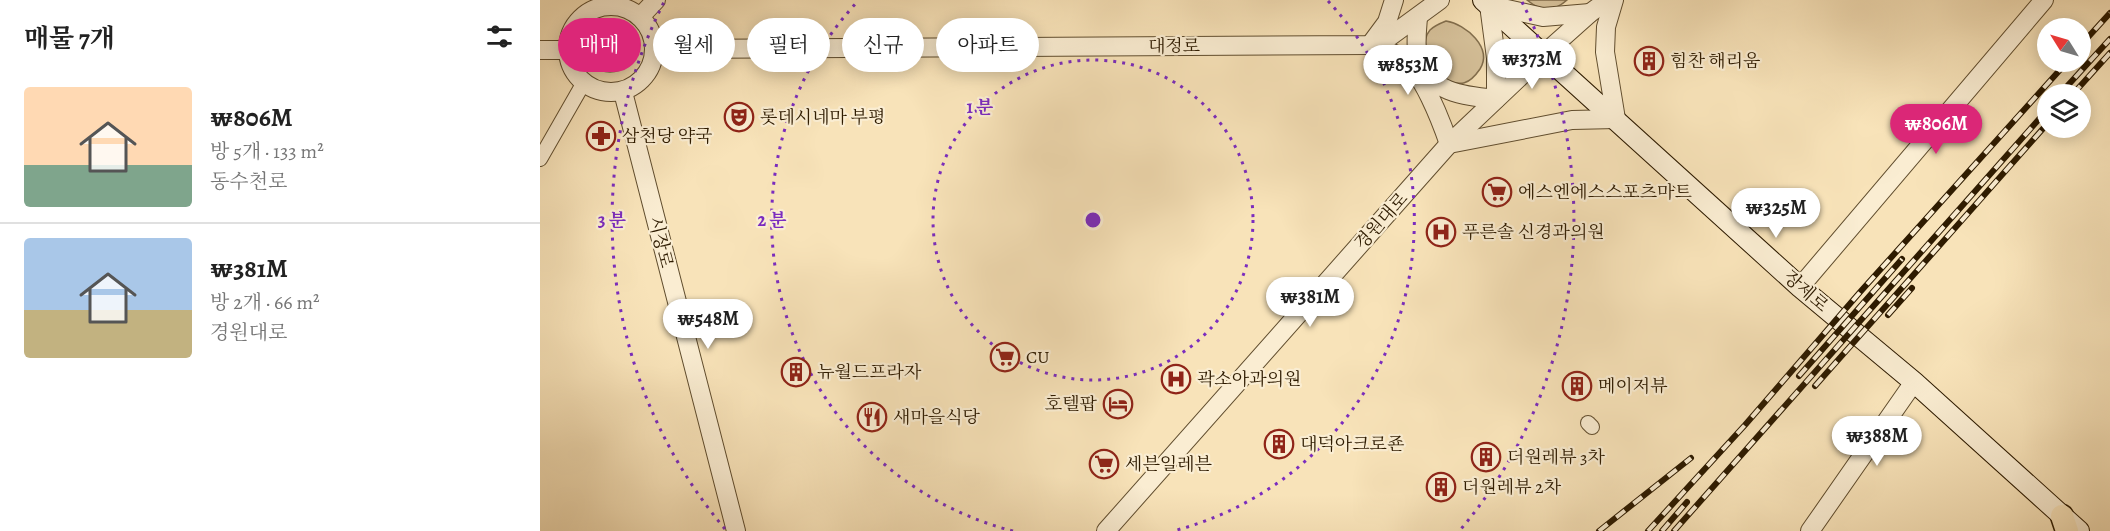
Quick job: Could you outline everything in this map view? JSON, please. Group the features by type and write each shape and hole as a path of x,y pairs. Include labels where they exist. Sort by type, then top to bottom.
{"main road":[{"name":"장제로","path":"1486,2 1800,287 1914,382 2065,523 2079,531"}],"street":[{"path":"640,17 656,0"},
{"path":"1370,45 1387,22 1394,0"},
{"path":"1370,45 1388,38 1440,0"},
{"name":"경원대로","path":"1106,531 1449,144 1544,54 1589,6 1608,0"},
{"path":"1370,45 1402,58 1415,71 1440,118 1449,144 1572,120 1617,119 1605,52 1606,27 1614,0"},
{"path":"1800,287 2044,0"},
{"path":"1418,18 1418,57 1438,87 1470,97 1496,99 1496,58 1486,2 1542,17 1589,6"},
{"path":"581,18 598,4 625,8 640,17 651,32 653,40"},
{"name":"대정로","path":"735,49 1370,45"},
{"path":"540,50 558,50"},
{"path":"574,72 583,84 599,92 623,92 640,82 650,68 653,57"},
{"path":"540,159 583,84"},
{"name":"시장로","path":"623,92 736,531"},
{"path":"1810,531 1914,382"}],"shaded area":[{"path":"1527,0 1567,0 1557,7 1547,9 1537,7"},
{"path":"1446,21 1469,32 1480,45 1483,53 1480,69 1464,83 1438,77 1432,72 1427,61 1425,47 1427,35 1433,27"}],"railway":[{"path":"2091,34 2110,13"},
{"path":"2069,84 2110,39"},
{"path":"2082,84 2110,53"},
{"path":"1648,531 2058,72"},
{"path":"1674,531 2037,121"},
{"path":"1815,386 2037,135"},
{"path":"1799,376 1902,259"},
{"path":"1888,315 1912,288"},
{"path":"1599,531 1691,458"},
{"path":"1662,531 1687,502"}],"place":[{"name":"힘찬 해리움","path":"1649,61"},
{"name":"롯데시네마 부평","path":"739,117"},
{"name":"삼천당 약국","path":"601,136"},
{"name":"에스엔에스스포츠마트","path":"1497,192"},
{"name":"푸른솔 신경과의원","path":"1441,232"},
{"name":"CU","path":"1005,357"},
{"name":"뉴월드프라자","path":"796,372"},
{"name":"곽소아과의원","path":"1176,379"},
{"name":"메이저뷰","path":"1577,386"},
{"name":"호텔팝","path":"1118,404"},
{"name":"새마을식당","path":"872,417"},
{"name":"대덕아크로죤","path":"1279,444"},
{"name":"더원레뷰 3차","path":"1486,457"},
{"name":"세븐일레븐","path":"1104,464"},
{"name":"더원레뷰 2차","path":"1441,487"}]}
